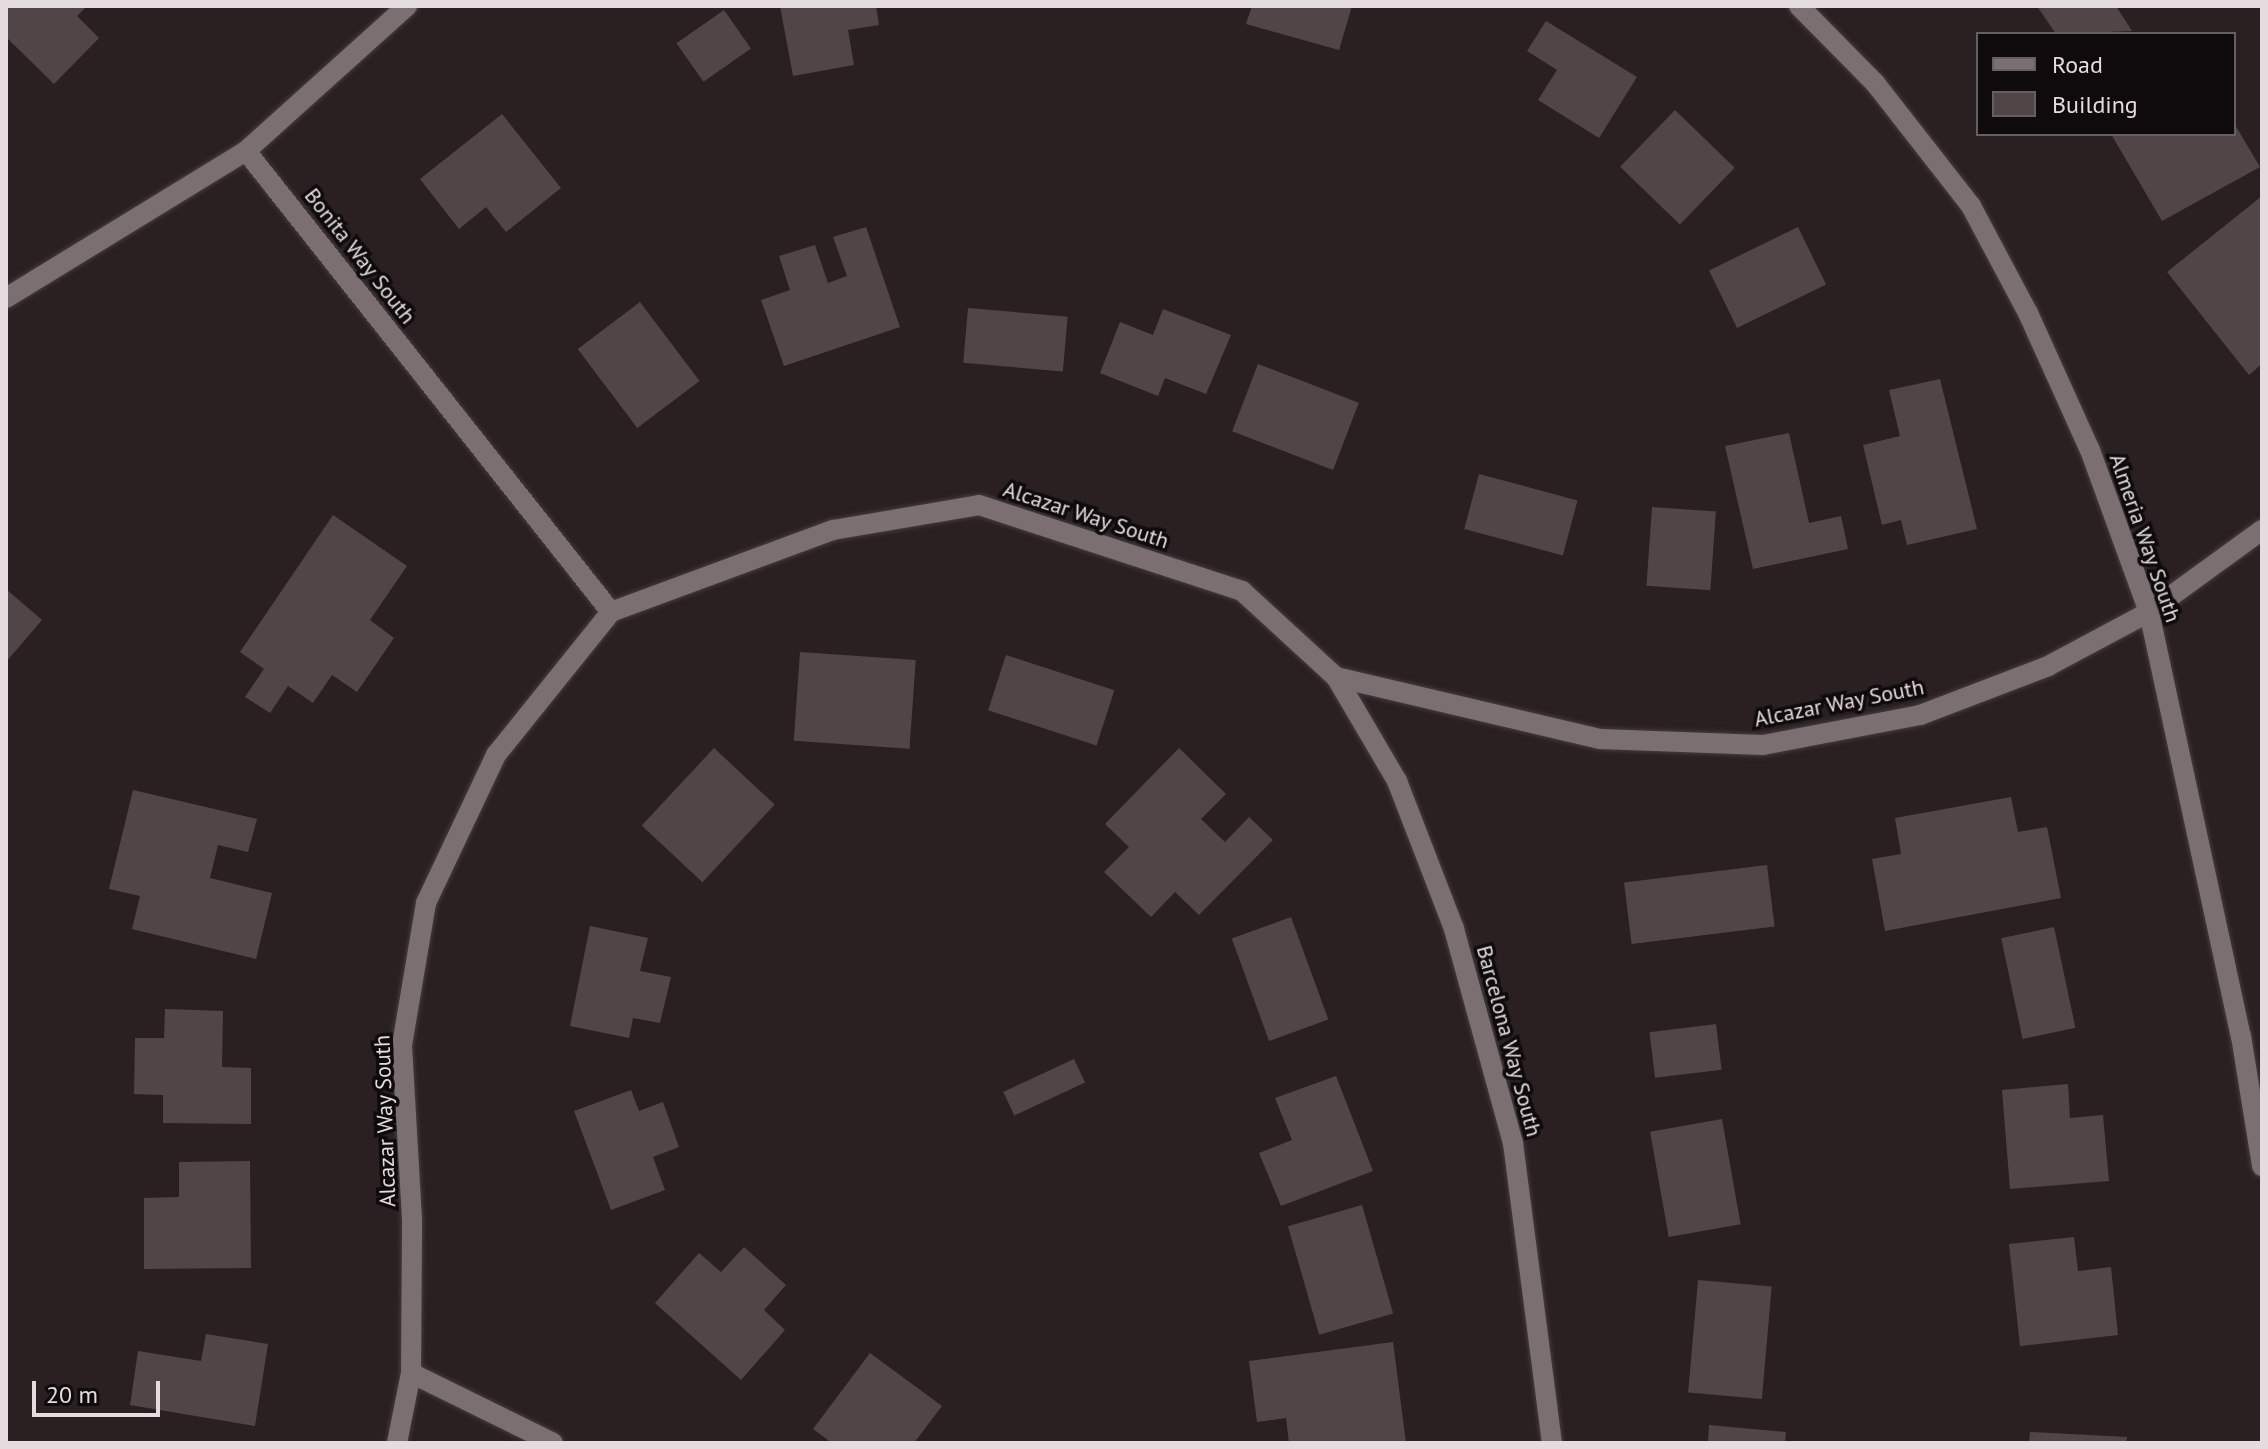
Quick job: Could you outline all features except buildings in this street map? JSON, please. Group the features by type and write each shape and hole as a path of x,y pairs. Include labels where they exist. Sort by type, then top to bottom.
{"street":[{"path":"6,298 246,151 407,6"},
{"name":"Almeria Way South","path":"1799,6 1875,83 1971,206 2028,313 2090,450 2149,612 2241,1036 2262,1166"},
{"name":"Bonita Way South","path":"246,151 611,612"},
{"name":"Alcazar Way South","path":"397,1443 411,1373 412,1219 402,1045 426,903 496,755 611,612 833,530 979,505 1242,591 1336,677 1600,739 1763,745 1920,715 2048,666 2149,612 2262,530"},
{"name":"Barcelona Way South","path":"1336,677 1397,781 1458,945 1513,1143 1552,1443"},
{"path":"411,1373 553,1443"}]}
